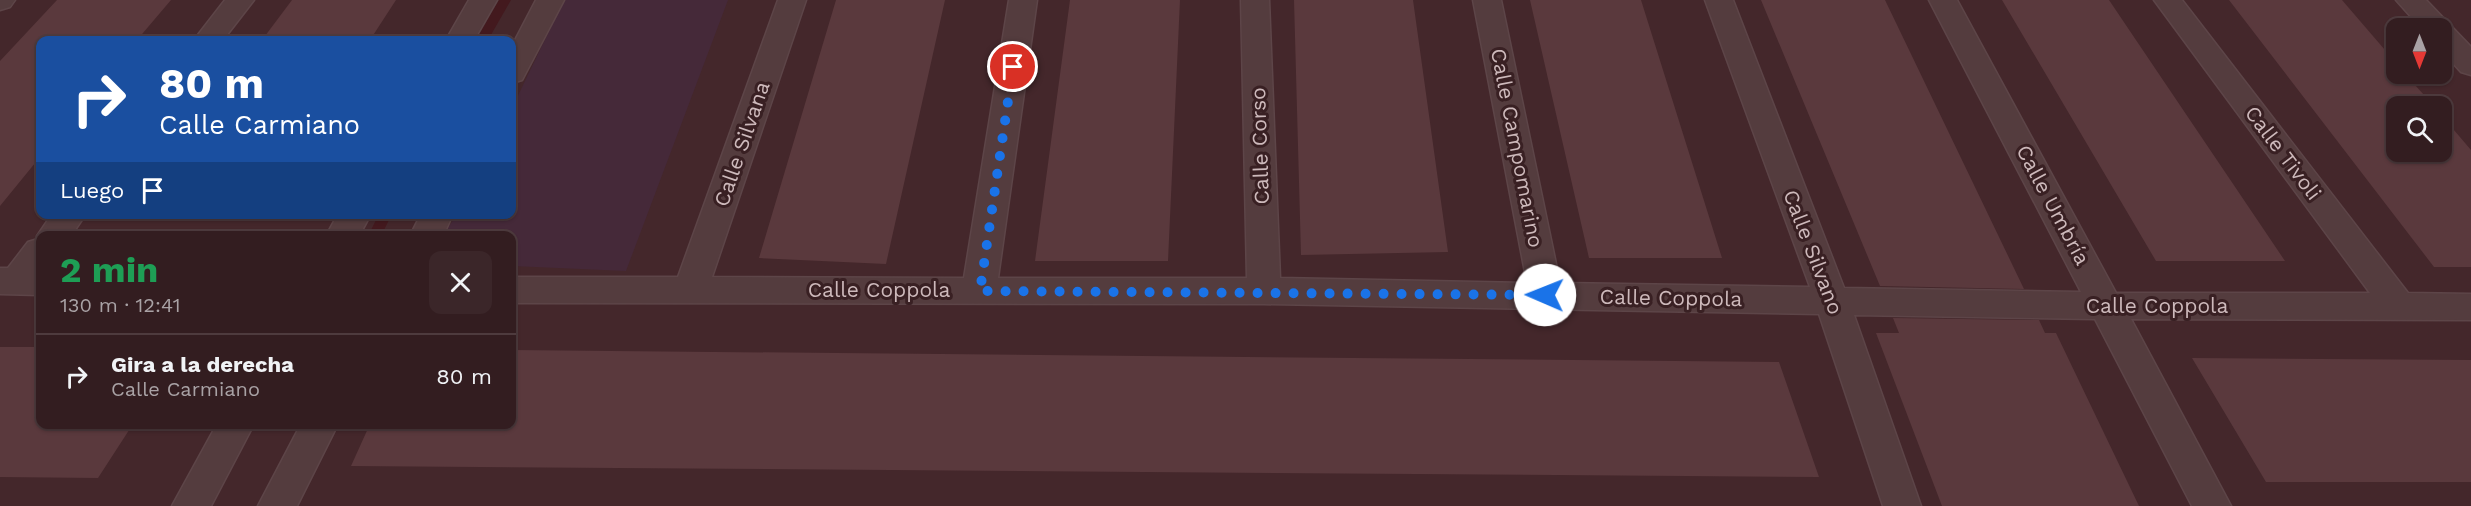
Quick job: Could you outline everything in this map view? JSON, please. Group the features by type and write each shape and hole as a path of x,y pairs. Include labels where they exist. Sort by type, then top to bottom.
{"street":[{"path":"211,36 240,0"},
{"path":"462,36 483,0"},
{"path":"516,65 550,0"},
{"name":"Calle Silvana","path":"692,289 792,0"},
{"path":"980,291 1023,0"},
{"name":"Calle Corso","path":"1255,0 1264,291"},
{"name":"Calle Campomarino","path":"1488,0 1545,295"},
{"name":"Calle Silvano","path":"1719,0 1832,301 1902,506"},
{"name":"Calle Umbría","path":"1943,0 2212,506"},
{"name":"Calle Tivoli","path":"2168,0 2398,306"},
{"path":"2410,0 2427,18"},
{"path":"2452,45 2471,65"},
{"path":"57,231 66,219"},
{"path":"19,282 36,257"},
{"name":"Calle Coppola","path":"516,290 1264,291 2107,306 2471,307"},
{"path":"191,506 233,429"},
{"path":"277,506 317,429"}],"shaded area":[{"path":"564,0 728,0 626,271 516,266 516,231 446,231 454,219 516,219 516,100"}],"building":[{"path":"57,0 171,0 140,36 36,36 36,162 0,206 0,61"},
{"path":"292,0 396,0 373,36 265,36"},
{"path":"836,0 945,0 886,264 759,258"},
{"path":"1070,0 1180,0 1168,261 1035,261"},
{"path":"1294,0 1413,0 1448,252 1301,255"},
{"path":"1530,0 1641,0 1722,258 1589,258"},
{"path":"1761,0 1885,0 2024,289 1880,286"},
{"path":"2002,0 2109,0 2285,261 2156,261"},
{"path":"2229,0 2342,0 2386,51 2386,84 2414,84 2425,96 2386,96 2386,162 2452,162 2452,128 2471,150 2471,267 2434,267"},
{"path":"1893,318 2039,320 2045,333 2056,333 2139,506 1942,506 1876,333 1899,333"},
{"path":"0,347 36,347 36,429 130,429 98,478 0,477"},
{"path":"516,350 1779,362 1819,477 351,466 368,429 516,429"},
{"path":"2192,358 2471,360 2471,482 2266,482"}],"waterway":[{"path":"484,36 505,0"},
{"path":"377,231 383,219"}],"route":[{"path":"1013,67 980,291 1264,291 1545,295"}]}
